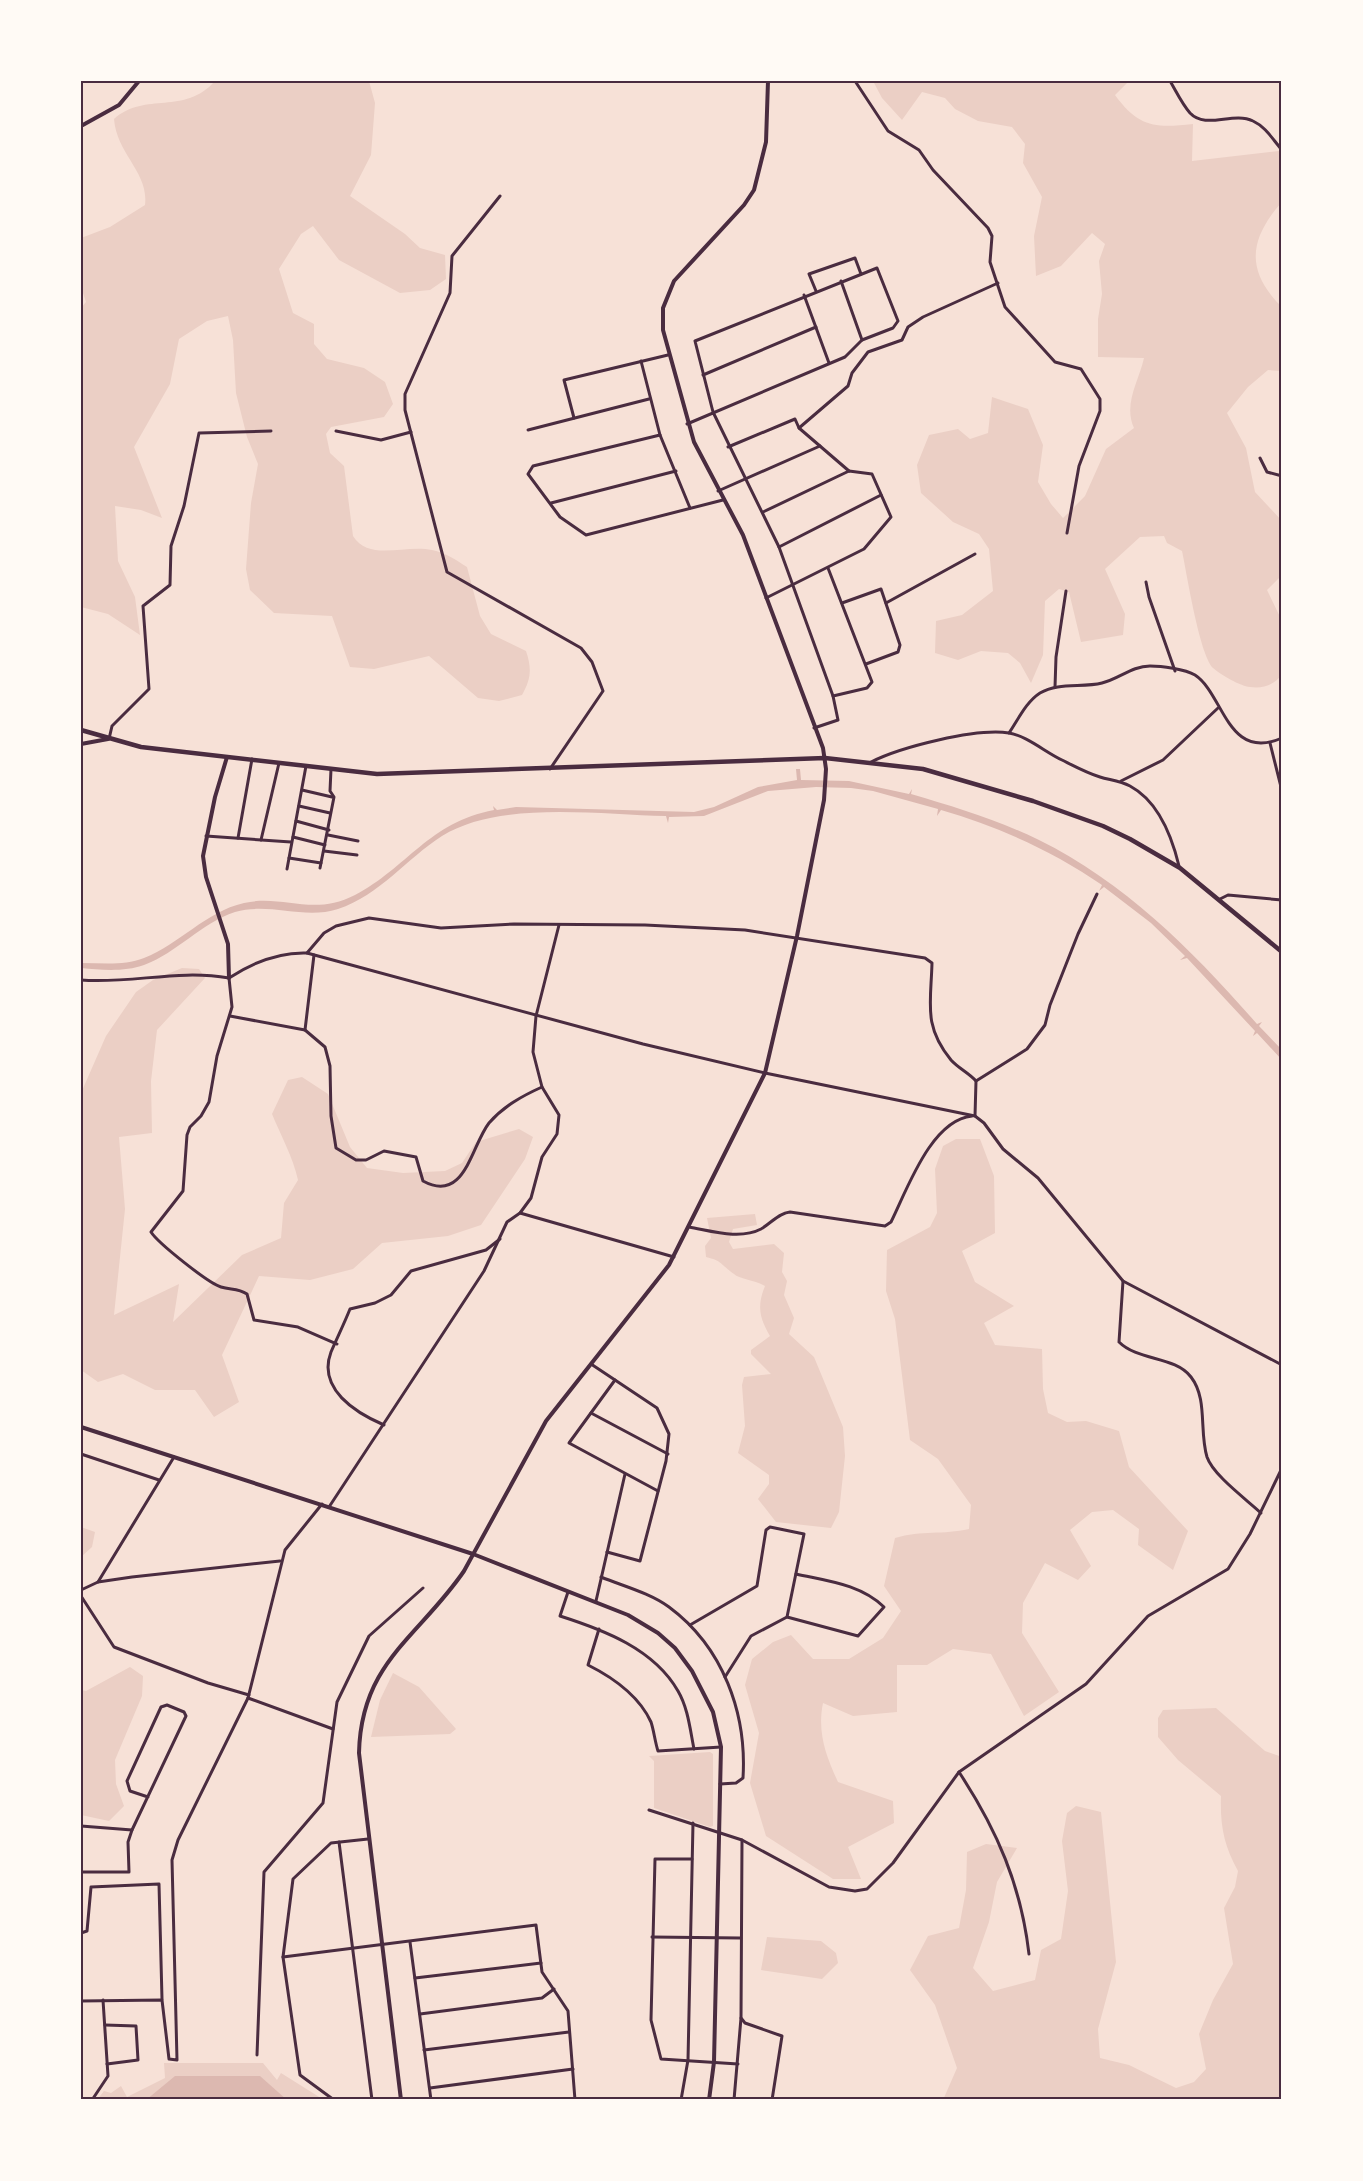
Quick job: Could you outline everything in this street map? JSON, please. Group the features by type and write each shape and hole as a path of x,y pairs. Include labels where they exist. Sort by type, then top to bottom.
{"main road":[{"path":"81,730 141,747 377,774 825,759 923,769 1034,801 1103,826 1180,868 1282,952"}],"street":[{"path":"81,126 119,105 139,81"},
{"path":"401,2100 359,1753 363,1712 389,1658 452,1587 473,1554 546,1421 674,1257 765,1073 797,936 824,800 825,759 743,535 718,491 687,424 663,330 663,308 674,281 744,205 758,179 766,142 768,81"},
{"path":"855,81 888,131 919,150 933,170 988,228 992,236 990,262 1005,308 1055,362 1081,369 1100,399 1100,411 1079,465 1067,533"},
{"path":"1170,81 1190,113 1210,121 1233,117 1247,118 1262,127 1282,150"},
{"path":"500,196 452,256 450,293 405,394 405,410 447,572 581,648 592,662 603,691 549,769"},
{"path":"816,291 809,274 855,258 861,274"},
{"path":"687,424 713,412 845,357 862,340 893,328 898,321 877,268 804,295 695,341 713,412 728,447 779,547 833,696 838,720 814,728"},
{"path":"841,281 862,340"},
{"path":"799,428 848,386 852,373 868,352 902,340 908,327 923,317 998,283"},
{"path":"804,295 829,363"},
{"path":"703,375 816,327"},
{"path":"574,418 564,380 668,355"},
{"path":"640,361 648,399 660,435 690,508"},
{"path":"528,430 648,399"},
{"path":"728,447 795,419 799,428 849,471"},
{"path":"81,744 109,739 112,726 149,689 143,606 170,585 171,546 184,506 199,433 272,431"},
{"path":"336,431 381,440 411,432"},
{"path":"660,435 533,466 528,474 560,517 586,535 723,500"},
{"path":"718,491 820,446"},
{"path":"1260,458 1267,471 1282,476"},
{"path":"551,502 676,471"},
{"path":"763,512 849,471 872,474 891,517 871,544 828,568 766,597"},
{"path":"779,547 881,495"},
{"path":"886,603 975,554"},
{"path":"828,568 872,682 867,688 833,696"},
{"path":"1146,582 1175,671"},
{"path":"841,603 881,589 900,645 898,652 866,664"},
{"path":"1056,687 1056,657 1066,591"},
{"path":"1009,733 1030,700 1041,692 1056,687 1105,683 1131,670 1149,666 1193,674 1201,680 1232,728 1242,736 1270,743 1282,738"},
{"path":"1120,782 1163,760 1219,708"},
{"path":"868,763 885,755 935,741 967,735 1009,733 1097,776 1132,787 1152,804 1168,834 1180,868"},
{"path":"1270,743 1282,790"},
{"path":"227,757 206,836 203,862 228,944 231,1016 217,1056 209,1102 201,1116 190,1127 183,1191 151,1232 204,1277 220,1287 237,1288 247,1294 254,1320 298,1327 337,1344"},
{"path":"238,838 252,759"},
{"path":"261,840 279,763"},
{"path":"287,869 306,766"},
{"path":"320,868 334,797 330,791 331,769"},
{"path":"302,790 334,797"},
{"path":"299,806 330,813"},
{"path":"296,821 329,830"},
{"path":"328,835 358,841"},
{"path":"206,836 292,843"},
{"path":"293,837 326,844"},
{"path":"324,851 357,855"},
{"path":"289,858 321,863"},
{"path":"976,1081 1027,1049 1045,1025 1078,934 1097,894"},
{"path":"1220,899 1228,895 1282,900"},
{"path":"307,953 324,933 336,926 369,918 441,928 514,924 645,925 745,930 797,936 925,958 932,963 930,987 932,1029 952,1061 976,1081"},
{"path":"329,1507 484,1271 502,1238 507,1222 520,1213 531,1198 542,1157 557,1134 559,1114 542,1087 533,1053 536,1017 559,925"},
{"path":"81,980 117,982 155,975 194,973 229,978 243,968 272,957 307,953 536,1017 765,1073 975,1116 984,1123 1003,1149 1038,1178 1123,1281 1282,1365"},
{"path":"305,1030 314,955"},
{"path":"231,1016 305,1030 325,1047 329,1057 331,1116 336,1148 356,1160 366,1160 384,1150 410,1154 416,1157 423,1181 433,1186 450,1184 459,1178 466,1170 489,1124 507,1106 542,1087"},
{"path":"975,1116 976,1081"},
{"path":"689,1227 745,1234 760,1230 784,1213 790,1212 885,1226 891,1221 910,1178 928,1150 961,1117 975,1116"},
{"path":"520,1213 674,1257"},
{"path":"384,1425 363,1416 336,1392 329,1370 331,1353 337,1344 350,1309 375,1303 391,1295 411,1271 486,1250 502,1238"},
{"path":"1123,1281 1119,1342 1140,1355 1185,1369 1200,1392 1207,1458 1215,1471 1261,1512"},
{"path":"591,1364 657,1408 669,1434 668,1454 640,1561 607,1552"},
{"path":"615,1380 569,1443 658,1491"},
{"path":"591,1413 668,1454"},
{"path":"81,1427 473,1554 596,1600 658,1633 675,1648 702,1688 713,1713 722,1747 718,1833 714,2062 709,2100"},
{"path":"81,1454 159,1480"},
{"path":"98,1582 174,1457"},
{"path":"649,1810 742,1840 829,1887 855,1891 867,1889 893,1863 959,1772 1086,1684 1148,1616 1228,1569 1261,1512 1282,1468"},
{"path":"596,1600 625,1474"},
{"path":"81,1933 87,1931 91,1887 159,1884 162,2000 169,2059 177,2060 172,1860 178,1840 248,1697 280,1560 299,1530 322,1504"},
{"path":"690,1624 758,1586 766,1530 770,1527 804,1533 787,1617"},
{"path":"81,1590 98,1582 280,1560"},
{"path":"725,1677 751,1636 787,1617 858,1636 884,1607 871,1594 853,1587 796,1574"},
{"path":"601,1577 667,1606 690,1624 725,1677 743,1729 744,1759 743,1778 736,1783 720,1784"},
{"path":"257,2055 264,1872 323,1803 338,1702 369,1636 423,1588"},
{"path":"569,1590 560,1616 612,1634 646,1656 678,1691 688,1716 694,1749"},
{"path":"81,1596 114,1647 334,1729"},
{"path":"599,1629 588,1665 608,1675 637,1702 651,1722 658,1751 722,1747"},
{"path":"81,1872 129,1872 128,1842 132,1830 148,1797 186,1716 184,1712 166,1705 161,1707 127,1781 130,1791 148,1797"},
{"path":"959,1772 1007,1857 1018,1897 1029,1954"},
{"path":"681,2100 688,2060 693,1824"},
{"path":"81,1826 132,1830"},
{"path":"334,2100 300,2075 284,1957 293,1879 331,1843 368,1839"},
{"path":"734,2100 741,2018 742,1840"},
{"path":"339,1842 372,2100"},
{"path":"693,1859 655,1859 651,2020 661,2059 738,2064"},
{"path":"284,1957 536,1925 542,1972 568,2012 575,2100"},
{"path":"652,1937 741,1938"},
{"path":"410,1942 431,2100"},
{"path":"415,1978 541,1963"},
{"path":"420,2014 542,1998 554,1989"},
{"path":"92,2100 108,2076 104,2000"},
{"path":"81,2001 162,2000"},
{"path":"741,2018 746,2023 782,2036 772,2100"},
{"path":"105,2025 136,2026 137,2034 138,2060 107,2064"},
{"path":"424,2050 569,2032"},
{"path":"430,2088 573,2068"}],"shaded area":[{"path":"215,81 369,81 375,103 371,155 350,196 405,234 420,248 445,255 446,279 430,290 400,293 339,260 313,226 301,234 279,269 293,313 314,324 314,344 327,359 364,368 385,382 393,404 384,417 331,427 326,434 330,453 344,466 353,536 360,544 368,548 432,550 467,567 480,616 491,634 526,651 530,674 522,695 499,701 478,698 429,656 374,669 350,667 332,616 274,613 250,590 246,569 251,503 258,464 247,437 236,393 233,340 228,316 207,321 179,339 170,384 134,447 162,518 141,510 115,506 118,561 135,597 140,635 108,614 81,607 81,308 86,302 81,287 81,238 110,227 145,205 142,183 116,132 114,119 139,106 191,98 203,92"},
{"path":"873,81 1129,81 1115,95 1140,120 1169,126 1193,124 1192,161 1279,151 1282,153 1282,202 1263,229 1256,255 1257,268 1262,281 1282,307 1282,371 1268,370 1248,387 1227,413 1246,448 1255,492 1282,521 1282,575 1267,590 1282,621 1282,674 1272,683 1259,687 1246,686 1231,680 1213,668 1198,630 1182,551 1167,543 1164,536 1140,537 1105,569 1125,614 1123,635 1081,642 1069,592 1059,589 1045,601 1043,655 1031,683 1020,663 1008,653 981,651 958,660 935,653 936,621 962,615 993,591 989,549 979,534 953,522 921,493 917,465 929,435 958,429 970,439 988,433 992,397 1028,409 1043,445 1038,482 1051,504 1063,518 1085,496 1106,449 1134,428 1130,410 1131,401 1144,358 1098,357 1098,319 1102,294 1099,261 1105,244 1092,233 1061,266 1036,276 1034,236 1042,197 1023,163 1025,144 1012,127 978,121 955,109 945,98 922,92 902,120 882,98"},
{"path":"796,769 800,769 801,780 849,781 909,794 912,789 911,794 1008,826 1071,857 1130,898 1183,945 1257,1024 1262,1022 1259,1026 1282,1050 1282,1060 1257,1033 1253,1036 1255,1031 1187,958 1180,960 1185,956 1151,923 1104,887 1099,891 1102,885 1064,861 984,824 941,810 937,816 938,809 873,791 851,788 816,787 768,791 704,816 669,817 668,823 666,816 581,812 521,814 492,818 466,825 442,836 380,886 353,903 338,909 312,913 248,909 211,923 156,960 144,965 121,970 81,968 81,963 121,963 144,958 169,945 217,913 244,903 272,901 312,905 340,901 373,884 435,835 471,816 494,810 493,806 497,810 516,807 694,812 714,807 758,787 797,780"},
{"path":"182,968 199,969 205,978 157,1030 151,1081 152,1133 119,1137 125,1209 114,1315 179,1284 173,1322 242,1255 281,1238 284,1203 298,1180 272,1114 288,1080 302,1077 328,1094 350,1147 367,1168 403,1173 445,1171 462,1163 476,1142 519,1129 533,1137 525,1159 481,1225 448,1236 382,1243 353,1269 310,1280 259,1276 222,1355 239,1402 214,1417 195,1390 155,1390 123,1374 98,1382 81,1370 81,1093 106,1036 136,992 153,980"},
{"path":"956,1139 980,1139 994,1176 995,1233 962,1251 975,1282 1014,1306 984,1323 995,1345 1042,1349 1043,1389 1048,1413 1067,1422 1086,1421 1119,1431 1129,1467 1188,1531 1173,1570 1138,1545 1139,1529 1113,1510 1092,1512 1070,1530 1091,1566 1078,1580 1045,1563 1023,1603 1022,1633 1059,1692 1024,1716 991,1654 953,1649 927,1665 897,1665 897,1712 853,1716 823,1703 822,1734 838,1782 893,1801 894,1823 848,1847 861,1879 833,1879 766,1836 750,1783 759,1733 745,1685 752,1659 773,1642 791,1635 813,1659 849,1659 883,1638 901,1611 884,1586 895,1538 969,1529 971,1505 938,1459 910,1440 895,1319 886,1291 887,1250 930,1227 937,1213 935,1169 943,1146"},
{"path":"755,1214 757,1225 733,1229 729,1242 733,1249 774,1244 784,1253 782,1272 787,1281 784,1295 794,1318 789,1334 814,1357 843,1427 845,1456 839,1512 831,1528 776,1522 758,1499 769,1484 769,1475 738,1453 745,1426 742,1385 744,1377 771,1374 751,1354 751,1350 770,1336 760,1311 765,1286 736,1276 719,1262 706,1257 705,1246 711,1238 707,1218"},
{"path":"81,1527 95,1532 92,1547 81,1557"},
{"path":"130,1667 143,1676 142,1696 115,1760 116,1784 124,1806 109,1821 81,1815 81,1690 86,1691"},
{"path":"393,1673 419,1687 456,1729 450,1734 371,1737 380,1700"},
{"path":"1216,1708 1265,1751 1282,1757 1282,2100 943,2100 957,2068 935,2005 910,1970 928,1936 959,1928 966,1890 967,1852 986,1844 1017,1848 997,1882 989,1922 973,1968 993,1991 1035,1980 1041,1950 1061,1939 1068,1891 1062,1841 1067,1813 1076,1806 1101,1812 1116,1962 1098,2029 1100,2058 1129,2065 1176,2088 1194,2082 1206,2069 1199,2034 1213,2000 1233,1964 1224,1908 1235,1887 1238,1871 1229,1853 1224,1835 1221,1796 1178,1760 1158,1737 1158,1718 1163,1710"},
{"path":"710,1752 713,1754 713,1826 710,1827 654,1808 654,1761 649,1756"},
{"path":"767,1937 821,1941 836,1953 838,1963 822,1979 761,1970"},
{"path":"164,2063 263,2063 277,2080 281,2073 324,2100 97,2100 104,2091 111,2093 121,2086 127,2097 165,2078"},
{"path":"175,2076 260,2076 287,2100 146,2100"}]}
